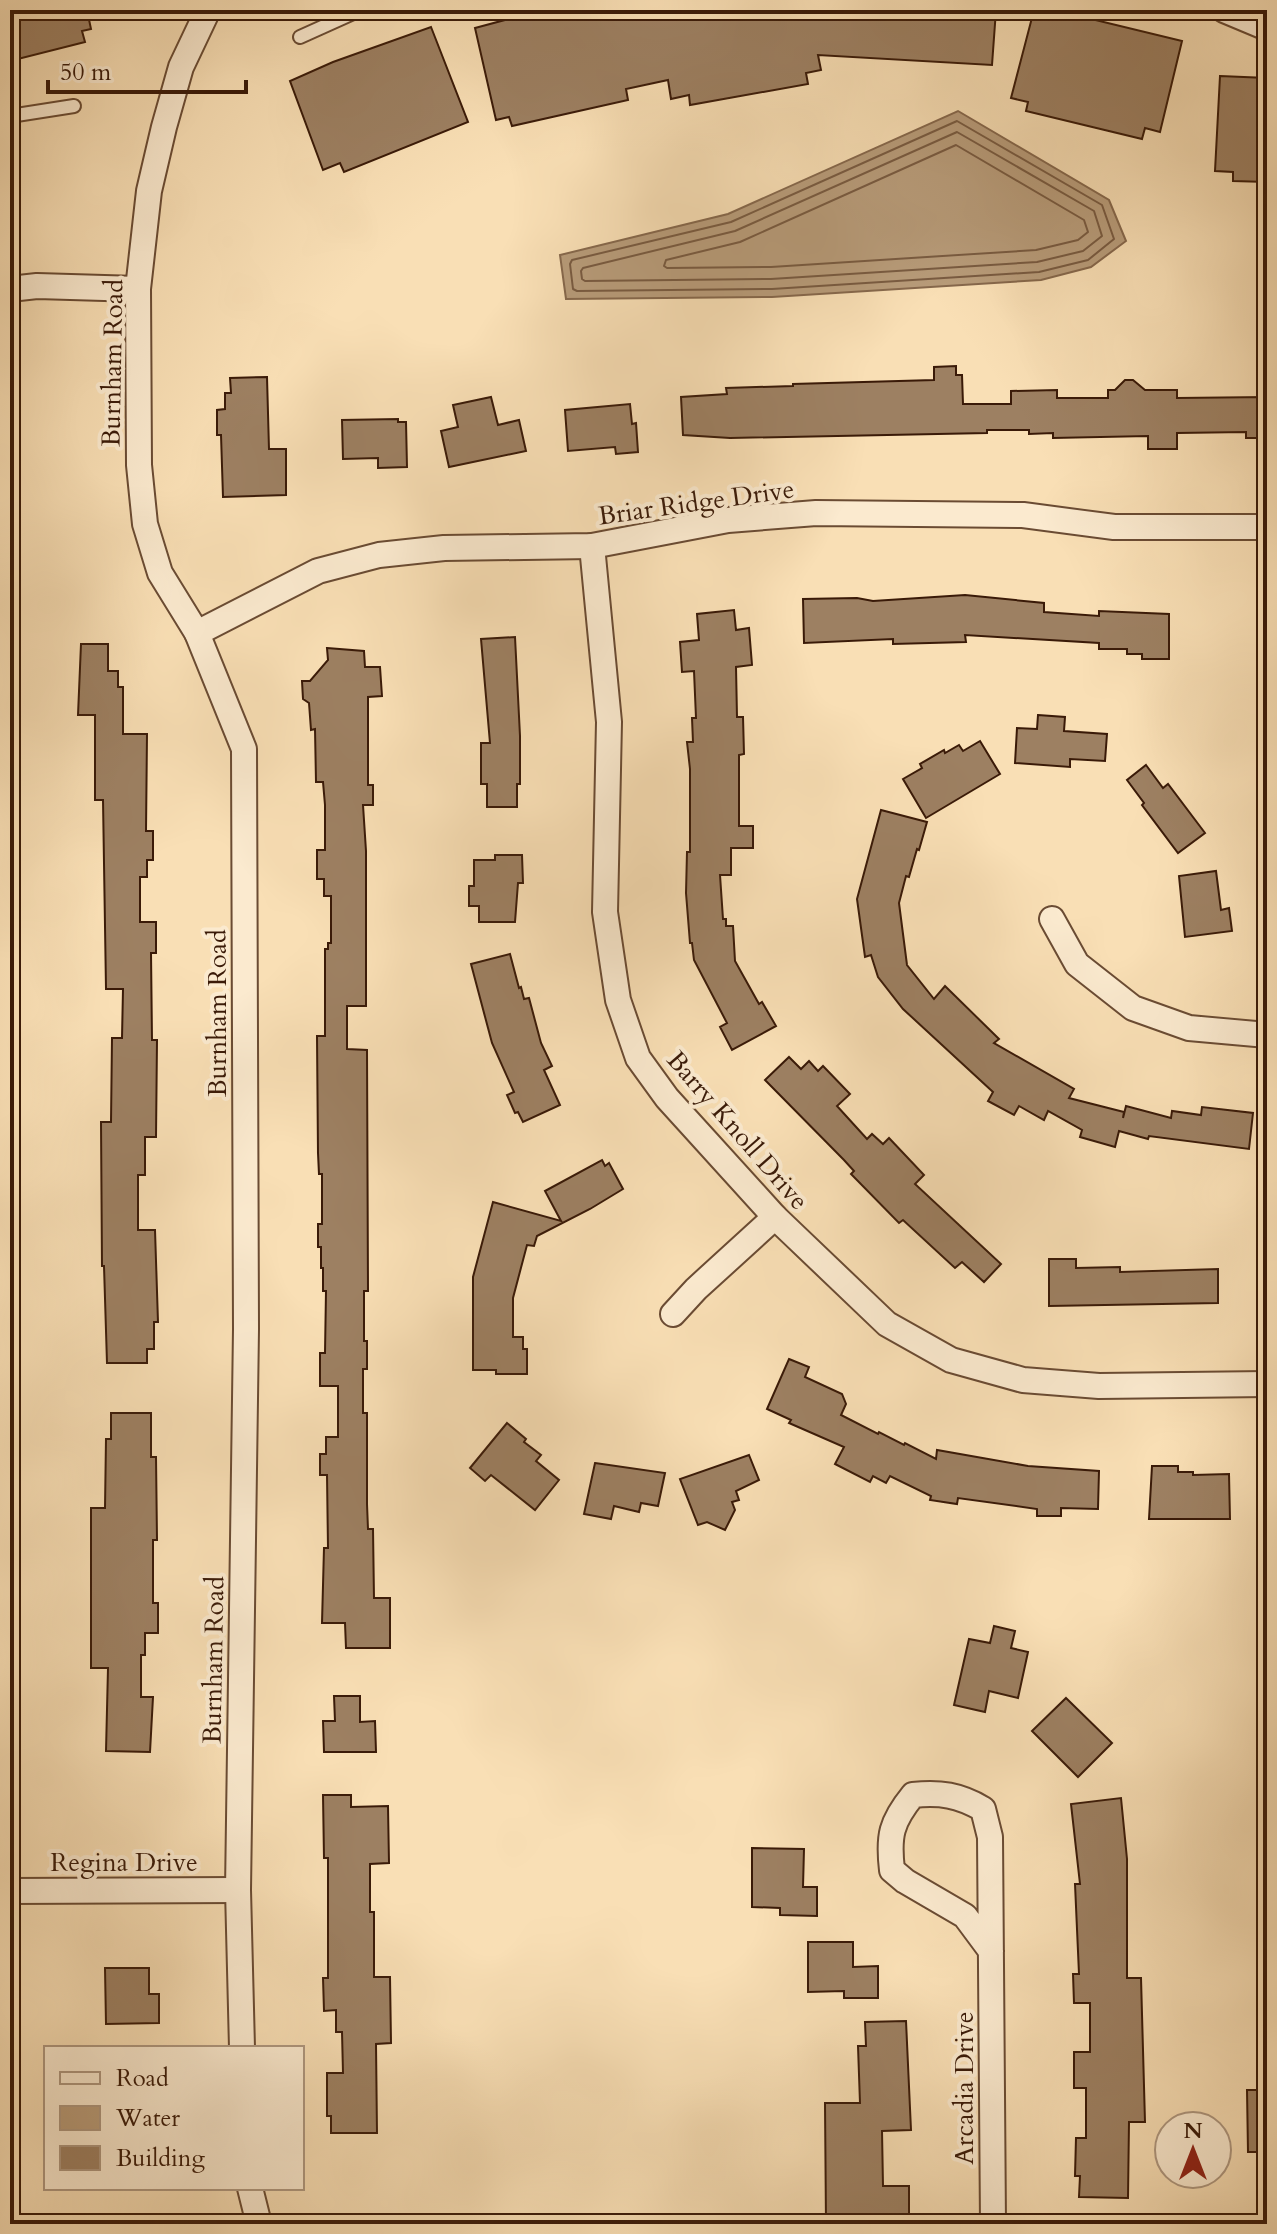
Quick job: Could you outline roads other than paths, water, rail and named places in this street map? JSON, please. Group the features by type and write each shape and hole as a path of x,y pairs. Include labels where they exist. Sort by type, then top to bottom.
{"street":[{"name":"Burnham Road","path":"208,10 181,67 149,191 138,289 139,465 145,524 160,573 197,633 244,749 246,1329 238,1890 242,2046"},
{"path":"1224,10 1267,28"},
{"path":"10,289 37,286 138,289"},
{"name":"Briar Ridge Drive","path":"197,633 318,571 379,555 444,548 592,546 728,520 816,513 1023,515 1114,527 1267,527"},
{"name":"Barry Knoll Drive","path":"592,546 609,722 605,912 618,1000 638,1058 667,1098 775,1217 887,1324 951,1360 1023,1380 1099,1386 1267,1384"},
{"path":"1052,919 1077,964 1133,1008 1189,1028 1267,1035"},
{"path":"673,1314 775,1217"},
{"name":"Arcadia Drive","path":"991,1951 965,1916 892,1870 890,1831 901,1809 913,1795 936,1793 964,1798 983,1809 990,1837 991,1951 993,2224"},
{"name":"Regina Drive","path":"10,1891 238,1890"},
{"path":"250,2190 259,2224"}],"lane":[{"path":"300,37 360,10"},
{"path":"10,116 74,106"}],"water":[{"path":"958,111 1109,200 1126,241 1091,267 1041,280 772,297 566,299 560,255 728,214"}]}
